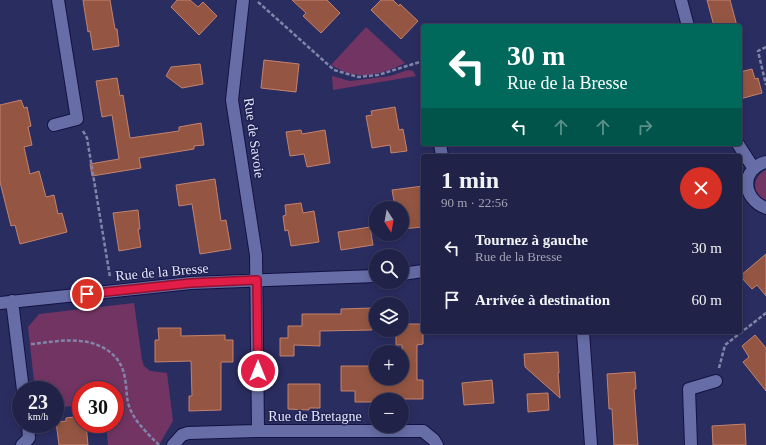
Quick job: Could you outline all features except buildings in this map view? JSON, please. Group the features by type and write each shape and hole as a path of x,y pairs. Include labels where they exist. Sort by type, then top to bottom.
{"street":[{"path":"54,124 77,120 58,0"},
{"name":"Rue de Savoie","path":"243,0 232,100 256,255 257,280"},
{"path":"681,0 687,24"},
{"path":"742,159 751,197 755,202 766,208"},
{"path":"747,177 758,164 766,162"},
{"path":"409,273 421,271"},
{"name":"Rue de la Bresse","path":"6,302 191,283 369,276"},
{"name":"Rue de Bretagne","path":"257,280 258,431"},
{"path":"6,302 17,345 22,381"},
{"path":"583,334 591,445"},
{"path":"691,445 689,389 716,381"},
{"name":"Rue de Bretagne","path":"174,445 182,435 188,433 258,431 423,431 434,440 437,445"},
{"path":"22,445 29,438 29,433"}],"path":[{"path":"256,0 334,70 358,77 378,75 421,63"},
{"path":"766,47 758,51 766,85"},
{"path":"77,120 87,138 113,291"},
{"path":"742,332 766,313"},
{"path":"716,381 725,345 739,334"},
{"path":"17,345 78,341 97,344 108,350 117,358 123,368 126,396 131,411 141,425 160,445"}],"shaded area":[{"path":"366,27 405,63 393,69 364,75 351,74 331,65"},
{"path":"408,70 413,71 416,76 333,90 332,76 350,81 390,76"},
{"path":"766,170 766,200 757,194 755,185 758,177"},
{"path":"134,303 144,366 150,371 167,373 173,421 159,445 108,445 107,433 124,433 124,381 72,381 72,406 64,407 64,381 34,381 28,327 39,314"}],"route":[{"path":"87,294 191,283 257,280 258,371"}]}
